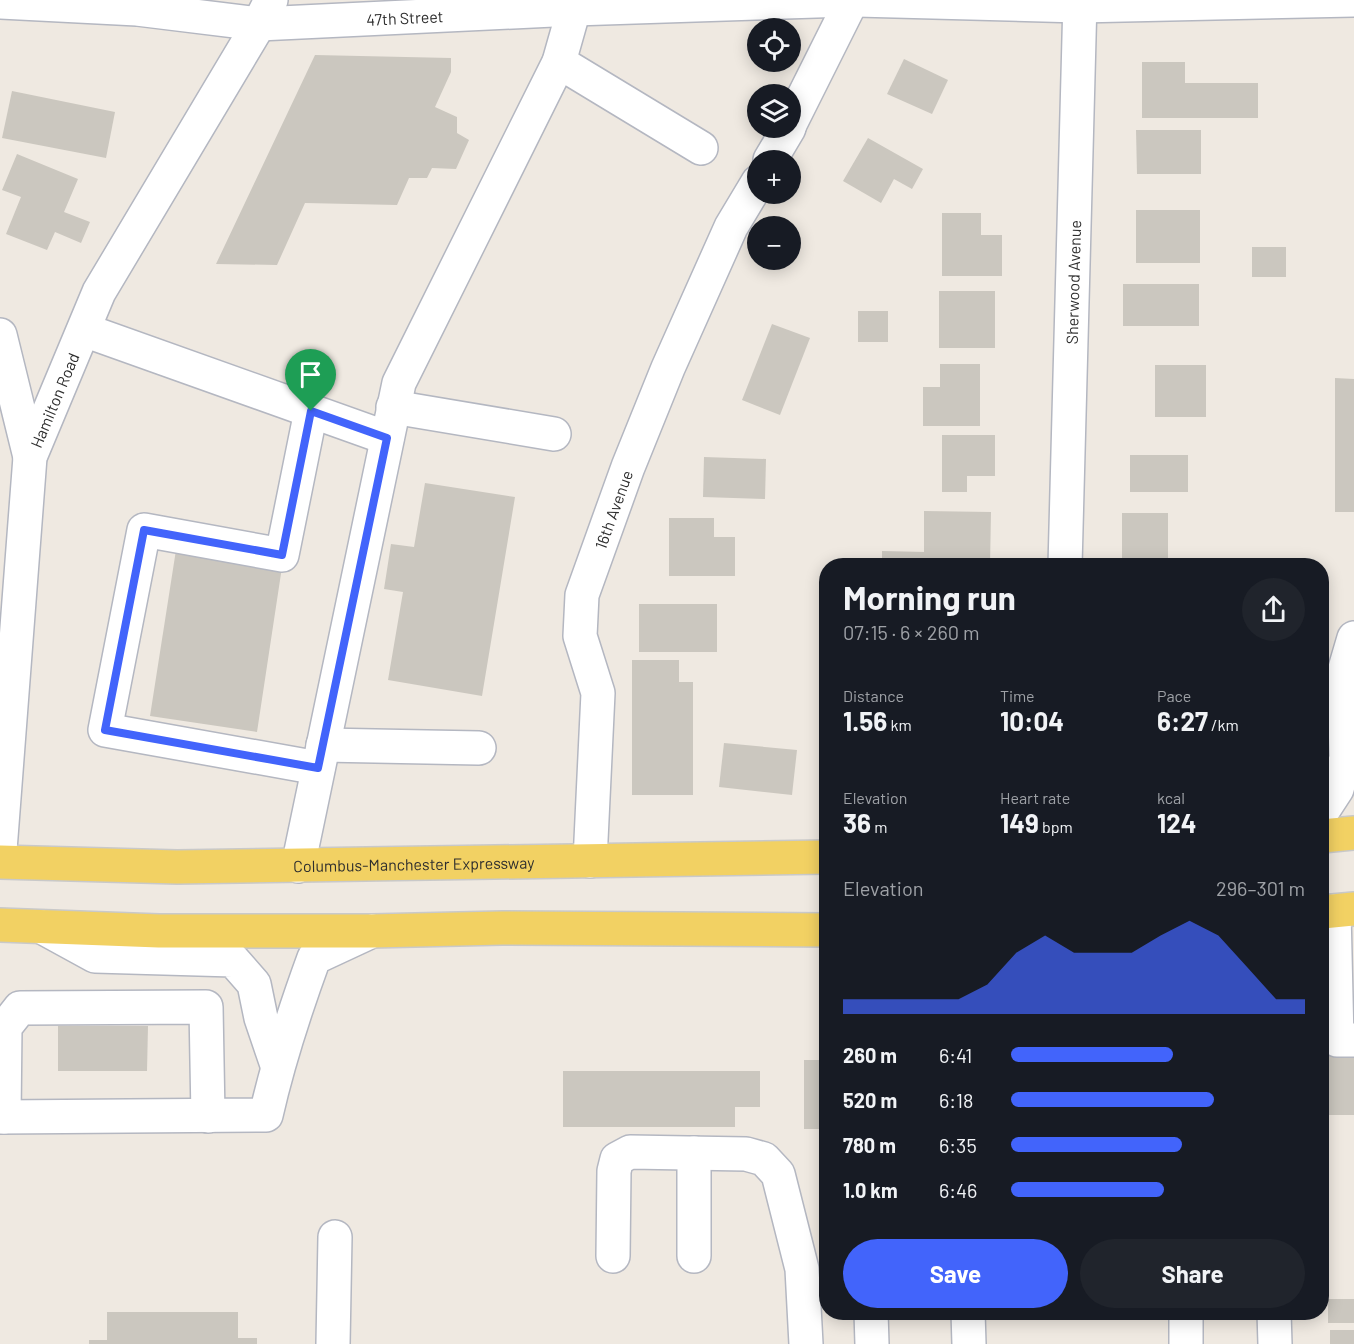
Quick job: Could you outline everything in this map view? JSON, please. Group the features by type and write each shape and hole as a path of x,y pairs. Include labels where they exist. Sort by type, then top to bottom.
{"main road":[{"path":"1329,835 1354,833"},
{"name":"Columbus-Manchester Expressway","path":"0,862 177,867 819,857"},
{"path":"0,925 159,931 372,931 502,927 819,930"}],"street":[{"name":"47th Street","path":"0,2 126,4 265,12 850,0"},
{"path":"801,103 850,0"},
{"path":"857,0 1079,3 1354,0"},
{"name":"Sherwood Avenue","path":"1065,558 1079,3"},
{"path":"298,866 399,383 560,62 576,5"},
{"name":"Hamilton Road","path":"0,850 13,518 30,458 99,292 265,12"},
{"path":"560,62 702,148"},
{"name":"16th Avenue","path":"590,861 598,693 580,636 582,595 628,467 668,368 731,227 747,200"},
{"path":"84,330 311,411 390,422 554,434"},
{"path":"0,335 30,458"},
{"path":"311,411 282,555 144,530 105,730 320,757 479,748"},
{"path":"1329,801 1337,789 1350,758 1344,672 1354,638"},
{"path":"1337,910 1337,1040 1354,1040"},
{"path":"42,927 95,956 233,960 254,984 261,1018 278,1065"},
{"path":"208,1116 206,1008 20,1008 5,1027 2,1117 208,1116 266,1115 294,1011 314,958 372,931"},
{"path":"613,1256 614,1171 617,1159 630,1152 746,1154 764,1159 778,1174 814,1268 806,1344"},
{"path":"694,1153 694,1256"},
{"path":"333,1344 334,1237"},
{"path":"871,1320 872,1344"},
{"path":"968,1320 969,1344"},
{"path":"1186,1320 1186,1344"},
{"path":"1274,1320 1275,1344"}],"building":[{"path":"315,55 451,58 451,72 435,107 457,117 457,133 469,140 456,169 432,168 427,178 409,178 397,205 305,203 277,265 216,264"},
{"path":"904,59 948,80 932,114 887,94"},
{"path":"1142,62 1185,62 1185,83 1258,83 1258,118 1142,118"},
{"path":"12,91 115,112 106,158 2,138"},
{"path":"1136,130 1201,130 1201,174 1137,174"},
{"path":"868,138 923,169 912,189 894,179 881,203 843,181"},
{"path":"17,154 78,179 64,212 90,222 81,243 55,232 47,250 6,234 21,197 2,190"},
{"path":"1136,210 1200,210 1200,263 1136,263"},
{"path":"942,213 981,213 981,235 1002,235 1002,276 942,276"},
{"path":"1252,247 1286,247 1286,277 1252,277"},
{"path":"1123,284 1199,284 1199,326 1123,326"},
{"path":"939,291 995,291 995,348 939,348"},
{"path":"858,311 888,311 888,342 858,342"},
{"path":"772,324 810,338 780,415 742,400"},
{"path":"940,364 980,364 980,426 923,426 923,387 940,387"},
{"path":"1155,365 1206,365 1206,417 1155,417"},
{"path":"1335,378 1354,379 1354,512 1335,512"},
{"path":"942,435 995,435 995,476 967,476 967,492 942,492"},
{"path":"1130,455 1188,455 1188,492 1130,492"},
{"path":"704,457 766,459 765,499 703,497"},
{"path":"425,483 515,497 482,696 388,680 403,592 384,589 391,544 414,547"},
{"path":"924,511 991,512 990,558 882,558 882,551 924,552"},
{"path":"1122,513 1168,513 1168,558 1122,558"},
{"path":"669,518 714,518 714,537 735,537 735,576 669,576"},
{"path":"176,550 282,567 257,732 150,716"},
{"path":"639,604 717,604 717,652 639,652"},
{"path":"632,660 679,660 679,682 693,682 693,795 632,795"},
{"path":"724,743 797,750 792,795 719,787"},
{"path":"58,1026 148,1026 147,1071 58,1071"},
{"path":"1329,1049 1354,1049 1354,1115 1329,1115"},
{"path":"804,1060 819,1060 819,1129 804,1129"},
{"path":"563,1071 760,1071 760,1107 735,1107 735,1127 563,1127"},
{"path":"1329,1299 1354,1299 1354,1323 1328,1323"},
{"path":"107,1312 238,1312 238,1338 257,1338 257,1344 89,1344 89,1340 107,1340"},
{"path":"1330,1330 1354,1330 1354,1344 1330,1344"}],"route":[{"path":"311,411 387,438 318,768 105,730 144,530 282,555 311,411"}]}
